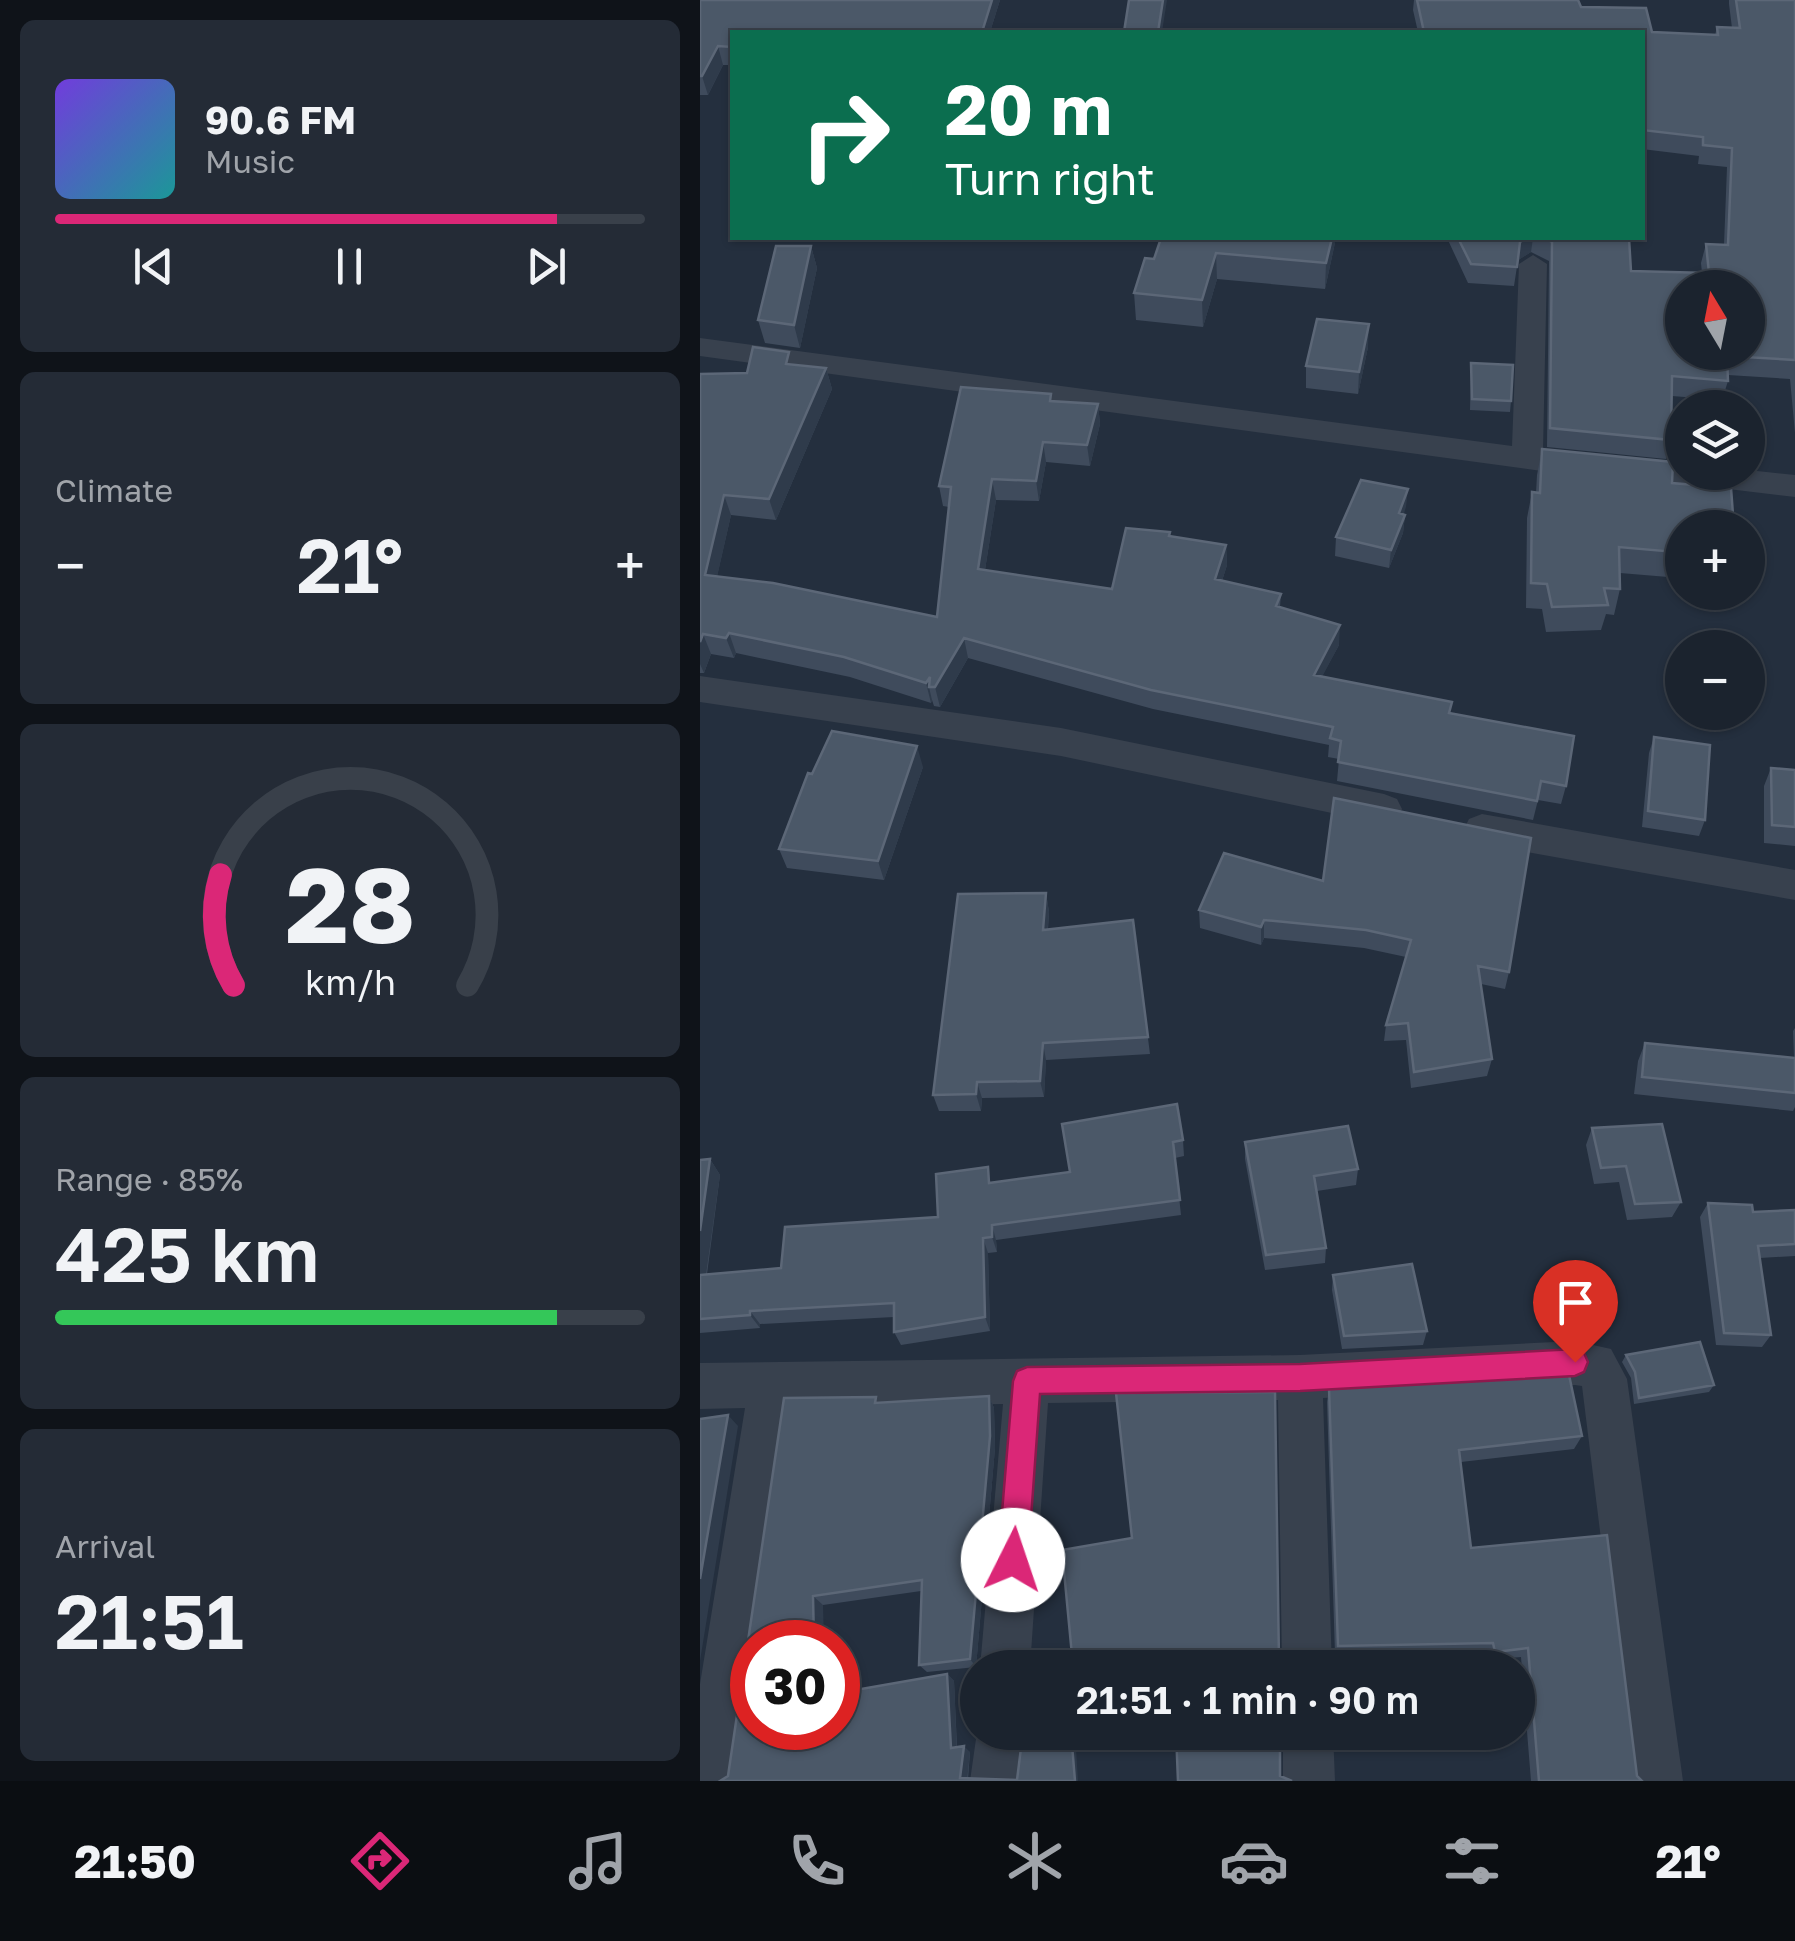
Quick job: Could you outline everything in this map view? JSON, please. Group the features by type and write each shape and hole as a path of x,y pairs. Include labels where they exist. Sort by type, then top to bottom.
{"street":[{"path":"1528,458 1532,264"},
{"path":"700,348 1528,458 1795,486"},
{"path":"700,689 1061,742 1436,820 1795,885"},
{"path":"700,1386 1300,1377 1575,1362 1595,1366 1604,1380 1657,1781"},
{"path":"1300,1377 1307,1650"},
{"path":"1006,1650 1027,1381"},
{"path":"710,1781 771,1386"},
{"path":"996,1781 999,1750"},
{"path":"1309,1750 1310,1781"}],"building":[{"path":"700,0 992,0 983,30 730,30 730,47 718,46 700,76"},
{"path":"1129,0 1163,0 1158,30 1124,30"},
{"path":"1417,0 1578,0 1581,7 1646,8 1652,32 1718,35 1717,27 1740,28 1736,0 1795,0 1795,360 1765,358 1765,270 1709,270 1706,244 1728,245 1732,148 1703,145 1703,137 1645,130 1645,30 1424,30"},
{"path":"1160,240 1332,240 1326,263 1216,253 1202,300 1134,293 1145,258 1154,259"},
{"path":"1459,240 1524,240 1517,267 1471,264"},
{"path":"1548,240 1629,240 1631,271 1665,272 1665,370 1728,370 1728,381 1672,376 1672,390 1665,390 1665,439 1550,428 1552,242"},
{"path":"776,246 811,246 794,325 758,320"},
{"path":"1317,319 1369,324 1359,372 1306,366"},
{"path":"753,347 789,352 786,364 826,368 769,499 724,495 705,575 773,583 937,617 951,487 939,486 961,387 1051,394 1050,401 1098,404 1087,445 1043,442 1036,481 992,479 978,569 1112,589 1126,528 1170,532 1169,536 1226,545 1215,579 1281,594 1276,606 1340,625 1314,675 1452,702 1449,713 1574,736 1566,786 1541,781 1537,801 1338,762 1341,741 1330,738 1333,727 1151,690 964,638 935,687 929,687 930,677 926,683 844,657 729,633 726,638 703,634 700,642 700,374 747,373"},
{"path":"1471,363 1513,365 1511,401 1472,399"},
{"path":"1542,449 1665,461 1665,490 1731,490 1733,510 1665,510 1665,551 1619,547 1620,589 1604,588 1608,605 1552,607 1547,584 1531,583 1532,492 1540,493"},
{"path":"1361,480 1408,489 1399,513 1405,515 1391,550 1336,537"},
{"path":"832,731 917,746 878,861 779,849 808,773 812,774"},
{"path":"1654,737 1710,745 1705,820 1648,811"},
{"path":"1771,768 1795,770 1795,827 1772,825"},
{"path":"1334,798 1531,838 1509,972 1478,966 1492,1059 1414,1072 1408,1023 1386,1025 1411,940 1366,930 1264,920 1261,927 1199,910 1224,853 1323,881"},
{"path":"1046,893 1043,930 1133,920 1148,1037 1043,1043 1040,1081 977,1082 976,1094 933,1095 958,894"},
{"path":"1645,1043 1795,1058 1795,1093 1642,1077"},
{"path":"1177,1104 1183,1140 1173,1142 1180,1200 992,1225 992,1237 983,1238 985,1317 894,1332 894,1303 750,1311 750,1315 700,1319 700,1275 781,1268 785,1227 938,1217 936,1174 988,1167 989,1183 1070,1172 1062,1124"},
{"path":"1662,1124 1681,1202 1635,1204 1626,1166 1601,1168 1592,1128"},
{"path":"1348,1126 1358,1169 1314,1176 1326,1248 1266,1255 1245,1142"},
{"path":"710,1159 700,1231 700,1160"},
{"path":"1708,1203 1752,1205 1753,1212 1795,1210 1795,1244 1758,1246 1771,1335 1724,1333"},
{"path":"1412,1264 1427,1331 1344,1336 1333,1275"},
{"path":"1700,1342 1714,1385 1639,1398 1635,1372 1626,1355"},
{"path":"1569,1375 1582,1436 1459,1450 1471,1548 1607,1535 1637,1776 1642,1781 1539,1781 1535,1650 1495,1650 1493,1643 1338,1646 1329,1388"},
{"path":"1275,1392 1279,1650 1071,1650 1062,1550 1132,1538 1116,1393"},
{"path":"989,1396 990,1436 971,1650 960,1650 960,1660 919,1665 922,1580 813,1596 814,1620 751,1620 784,1398 876,1397 875,1403"},
{"path":"728,1415 700,1579 700,1419"},
{"path":"947,1674 951,1748 964,1750 960,1778 1017,1780 1021,1750 1072,1750 1075,1781 720,1781 728,1776 732,1750 860,1750 860,1689"},
{"path":"1177,1750 1280,1750 1280,1776 1292,1781 1178,1781"}],"route":[{"path":"1013,1560 1027,1381 1300,1377 1575,1362"}]}
